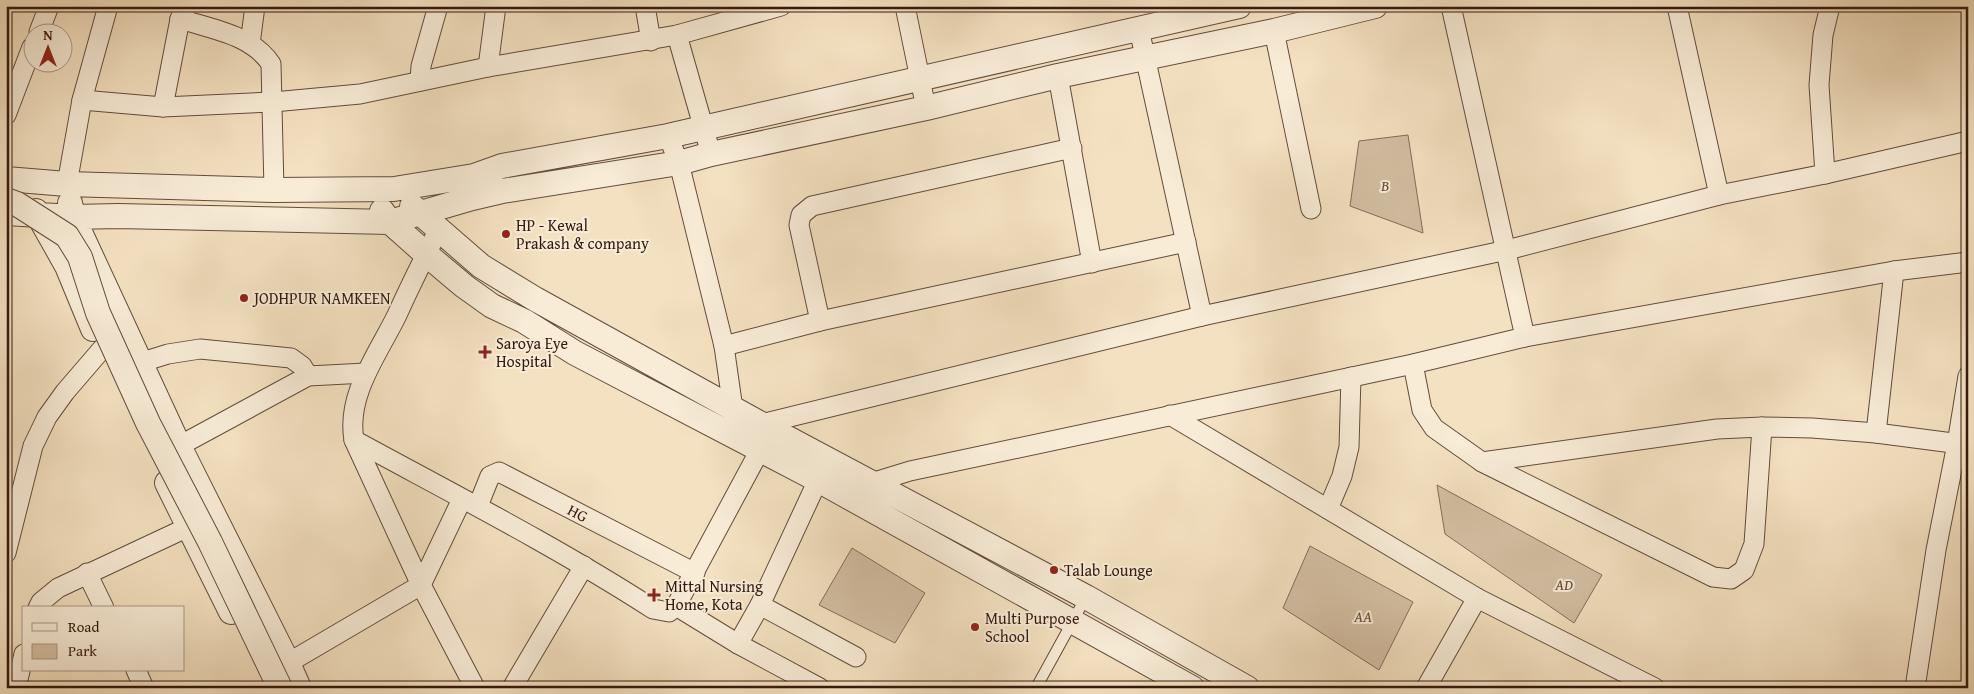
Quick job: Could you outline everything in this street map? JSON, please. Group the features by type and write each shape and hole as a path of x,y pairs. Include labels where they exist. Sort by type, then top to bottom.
{"street":[{"path":"43,22 50,6"},
{"path":"108,6 82,100 66,184 73,217 126,329 139,363 299,688"},
{"path":"250,44 255,6"},
{"path":"420,82 422,66 438,6"},
{"path":"488,67 496,6"},
{"path":"645,6 651,40"},
{"path":"82,100 163,107 273,102 360,94 488,67 677,35 782,6"},
{"path":"905,6 926,108"},
{"path":"17,180 66,184 274,190 394,189 474,176 502,166 668,136 704,126 921,79 1239,6"},
{"path":"6,213 73,217 118,216 390,222 502,191 679,163 711,154 926,108 1058,76 1274,31 1375,6"},
{"path":"1451,6 1525,337"},
{"path":"1677,6 1719,195"},
{"path":"1825,174 1819,84 1823,35 1830,6"},
{"path":"163,107 183,12 231,34 263,52 271,64 274,190"},
{"path":"1139,29 1202,316"},
{"path":"1274,31 1310,209"},
{"path":"677,35 711,154"},
{"path":"6,115 22,72"},
{"path":"1058,76 1092,263"},
{"path":"668,136 679,163 724,346 733,409"},
{"path":"761,424 1202,316 1506,250 1719,195 1825,174 1968,141"},
{"path":"820,321 799,225 801,215 812,206 1072,148"},
{"path":"17,180 67,266 102,349 188,527 270,683"},
{"path":"366,189 390,222 464,286 492,306 524,321 575,353 818,480 1073,620 1192,688"},
{"path":"394,189 480,266 733,409 1086,597 1247,688"},
{"path":"6,200 17,204 66,236 80,257 98,312 148,423 210,542 270,683"},
{"path":"439,229 366,373 354,408 352,426 354,440 421,585 475,688"},
{"path":"724,346 820,321 1186,242"},
{"path":"870,482 910,471 1413,364 1525,337 1894,271 1968,262"},
{"path":"1876,433 1894,271"},
{"path":"6,553 34,446 47,417 64,392 102,349 126,329"},
{"path":"139,363 168,354 200,349 290,358 302,366 308,376"},
{"path":"1413,364 1422,410 1434,428 1482,462 1713,577 1731,578 1744,570 1754,544 1762,427"},
{"path":"179,446 308,376 366,373"},
{"path":"1915,688 1936,550 1963,445 1968,376"},
{"path":"1328,510 1342,476 1349,447 1351,377"},
{"path":"1170,415 1477,598 1656,688"},
{"path":"1482,462 1717,429 1762,427 1876,433 1963,445"},
{"path":"354,440 584,566 653,609 669,612 676,606 760,450"},
{"name":"HG","path":"470,502 490,476 499,472 694,573"},
{"path":"738,644 760,605 818,480"},
{"path":"270,683 288,663 421,585 470,502"},
{"path":"39,606 41,602 58,588 214,514"},
{"path":"512,688 584,566"},
{"path":"87,573 103,606"},
{"path":"1426,688 1477,598"},
{"path":"760,605 856,658"},
{"path":"676,606 738,644 820,688"},
{"path":"16,688 22,661"},
{"path":"25,672 30,688"},
{"path":"137,672 144,688"}],"lane":[{"path":"1036,688 1086,597"}],"green space":[{"name":"B","path":"1408,135 1423,233 1350,206 1359,141"},
{"name":"AD","path":"1437,485 1602,575 1574,623 1445,534"},
{"name":"AA","path":"1310,546 1413,602 1379,670 1283,608"},
{"path":"852,548 925,593 895,643 819,605"}],"place":[{"name":"HP - Kewal Prakash & company","path":"506,234"},
{"name":"JODHPUR NAMKEEN","path":"244,298"},
{"name":"Saroya Eye Hospital","path":"485,352"},
{"name":"Talab Lounge","path":"1054,570"},
{"name":"Mittal Nursing Home, Kota","path":"654,595"},
{"name":"Multi Purpose School","path":"975,627"}]}
